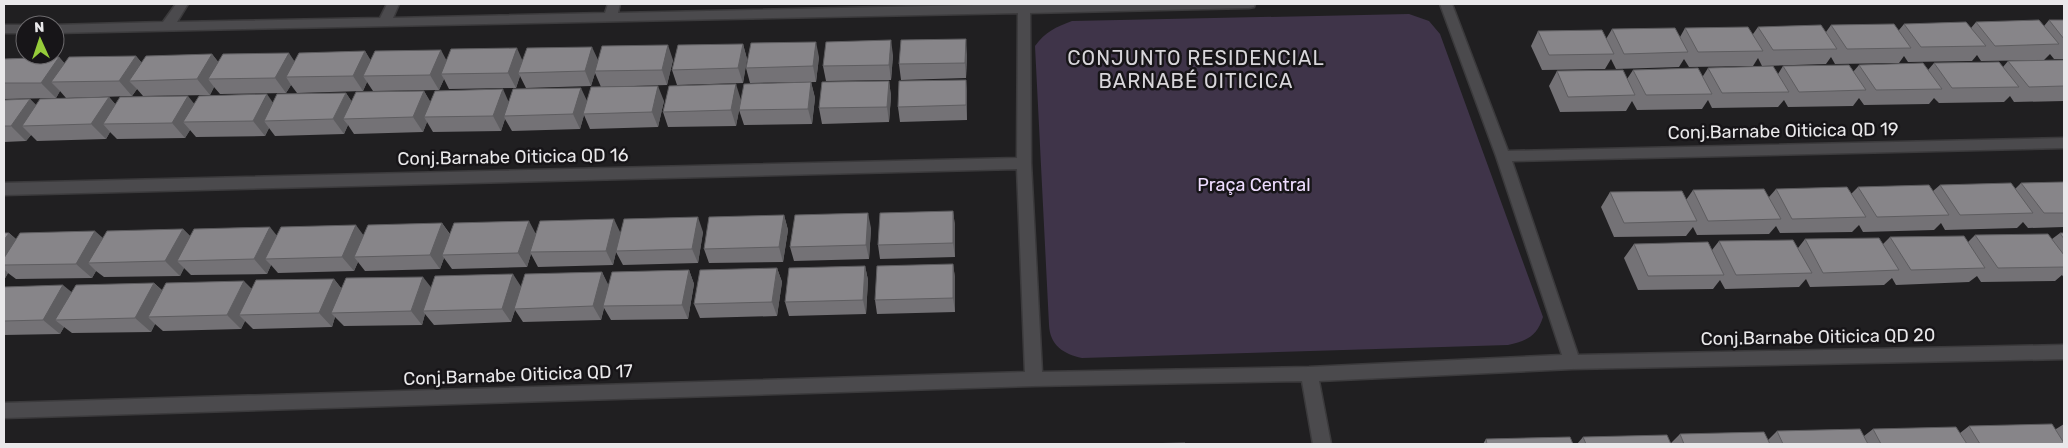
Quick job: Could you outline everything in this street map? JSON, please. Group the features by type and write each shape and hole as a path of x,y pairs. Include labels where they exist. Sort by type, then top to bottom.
{"street":[{"path":"166,27 182,4"},
{"path":"384,22 392,4"},
{"path":"610,18 614,4"},
{"path":"65,29 610,18 824,8 1249,4"},
{"path":"1446,4 1504,156 1572,362"},
{"path":"1024,5 1024,163 1034,379"},
{"name":"Conj.Barnabe Oiticica QD 19","path":"1504,156 2064,143"},
{"name":"Conj.Barnabe Oiticica QD 16","path":"4,189 1024,163"},
{"name":"Conj.Barnabe Oiticica QD 20","path":"1309,374 1572,362 2064,352"},
{"path":"1309,374 1322,444"},
{"name":"Conj.Barnabe Oiticica QD 17","path":"4,411 1034,379 1309,374"}],"green space":[{"name":"Praça Central","path":"1409,14 1429,21 1440,34 1543,317 1538,329 1530,337 1521,342 1508,345 1082,358 1069,354 1059,348 1052,338 1049,325 1035,46 1043,37 1056,28 1072,21"}],"building":[{"path":"2039,20 2059,44 1995,46 1976,22"},
{"path":"2049,20 2064,20 2064,39"},
{"path":"1966,22 1986,46 1921,47 1904,24"},
{"path":"1894,24 1911,48 1847,49 1831,25"},
{"path":"1821,25 1837,49 1773,50 1758,27"},
{"path":"1748,27 1763,51 1698,52 1685,28"},
{"path":"1675,28 1688,52 1624,54 1612,29"},
{"path":"1602,30 1614,54 1549,55 1538,31"},
{"path":"966,39 965,63 899,64 901,40"},
{"path":"891,40 889,65 823,66 826,42"},
{"path":"816,42 813,66 746,68 751,43"},
{"path":"743,44 738,68 672,70 678,45"},
{"path":"668,45 662,70 595,71 602,46"},
{"path":"592,47 585,71 518,73 527,48"},
{"path":"517,48 508,73 441,74 451,49"},
{"path":"441,50 430,75 363,76 375,51"},
{"path":"365,51 353,76 286,77 299,53"},
{"path":"289,53 275,78 208,79 223,54"},
{"path":"212,54 197,79 129,81 146,56"},
{"path":"136,56 119,81 51,82 69,57"},
{"path":"4,59 15,59 15,65 53,65 41,83 4,83"},
{"path":"2064,60 2064,86 2029,87 2008,61"},
{"path":"1999,62 2019,87 1952,88 1934,63"},
{"path":"1923,63 1942,89 1876,90 1859,65"},
{"path":"1849,65 1866,90 1799,92 1783,66"},
{"path":"1773,66 1789,92 1722,93 1708,68"},
{"path":"1698,68 1712,94 1646,95 1633,70"},
{"path":"1623,70 1635,95 1568,97 1557,71"},
{"path":"966,80 966,105 898,107 899,81"},
{"path":"889,81 887,107 819,108 822,82"},
{"path":"811,82 808,109 739,110 744,84"},
{"path":"736,84 731,110 663,112 669,86"},
{"path":"658,86 652,112 583,114 591,87"},
{"path":"581,88 573,114 504,116 513,89"},
{"path":"503,89 493,116 424,117 435,91"},
{"path":"424,91 413,117 343,119 356,92"},
{"path":"346,93 333,119 264,121 277,94"},
{"path":"267,94 253,121 183,122 199,96"},
{"path":"188,96 172,123 103,124 120,97"},
{"path":"109,97 91,124 22,126 40,99"},
{"path":"30,99 11,126 4,126 4,100"},
{"path":"2064,182 2064,213 2044,213 2021,183"},
{"path":"2011,183 2033,213 1960,215 1940,185"},
{"path":"1929,185 1949,215 1877,217 1858,187"},
{"path":"1847,187 1866,217 1792,219 1776,189"},
{"path":"1764,189 1781,219 1708,221 1693,190"},
{"path":"1682,191 1697,221 1624,223 1610,192"},
{"path":"953,211 953,243 878,245 880,213"},
{"path":"868,213 866,245 790,247 795,215"},
{"path":"784,215 779,247 704,249 709,217"},
{"path":"698,217 692,249 616,251 624,219"},
{"path":"614,219 606,251 530,252 540,221"},
{"path":"529,221 518,253 442,255 454,223"},
{"path":"442,223 430,255 354,257 368,225"},
{"path":"356,225 342,257 265,259 281,227"},
{"path":"270,227 254,259 177,261 194,229"},
{"path":"183,229 165,261 88,263 107,231"},
{"path":"95,231 76,264 4,265 4,258 20,233"},
{"path":"4,233 9,233 4,240"},
{"path":"2048,234 2064,255 2064,267 1998,268 1975,235"},
{"path":"1964,236 1985,268 1911,270 1890,237"},
{"path":"1879,238 1899,270 1823,273 1805,239"},
{"path":"1793,240 1812,273 1736,275 1719,241"},
{"path":"1708,242 1724,275 1648,276 1634,244"},
{"path":"953,264 953,298 875,300 877,266"},
{"path":"865,266 863,300 785,302 789,268"},
{"path":"777,268 772,302 694,304 700,270"},
{"path":"689,270 682,305 603,306 612,272"},
{"path":"602,272 593,306 514,309 525,274"},
{"path":"513,274 502,309 423,311 435,276"},
{"path":"423,277 411,311 331,313 346,278"},
{"path":"334,279 319,313 239,315 256,280"},
{"path":"244,281 227,315 148,317 166,283"},
{"path":"154,283 135,318 55,320 76,285"},
{"path":"63,285 43,320 4,321 4,287"},
{"path":"2052,424 2064,444 1980,444 1969,426"},
{"path":"1956,427 1967,444 1881,444 1873,429"},
{"path":"1860,429 1868,444 1783,444 1777,431"},
{"path":"1764,432 1770,444 1684,444 1680,434"},
{"path":"1667,435 1671,444 1586,444 1583,437"},
{"path":"1570,437 1573,444 1487,444 1486,439"},
{"path":"1185,443 1185,444 1139,444"}],"district":[{"name":"CONJUNTO RESIDENCIAL BARNABÉ OITICICA","path":"1196,70"}]}
